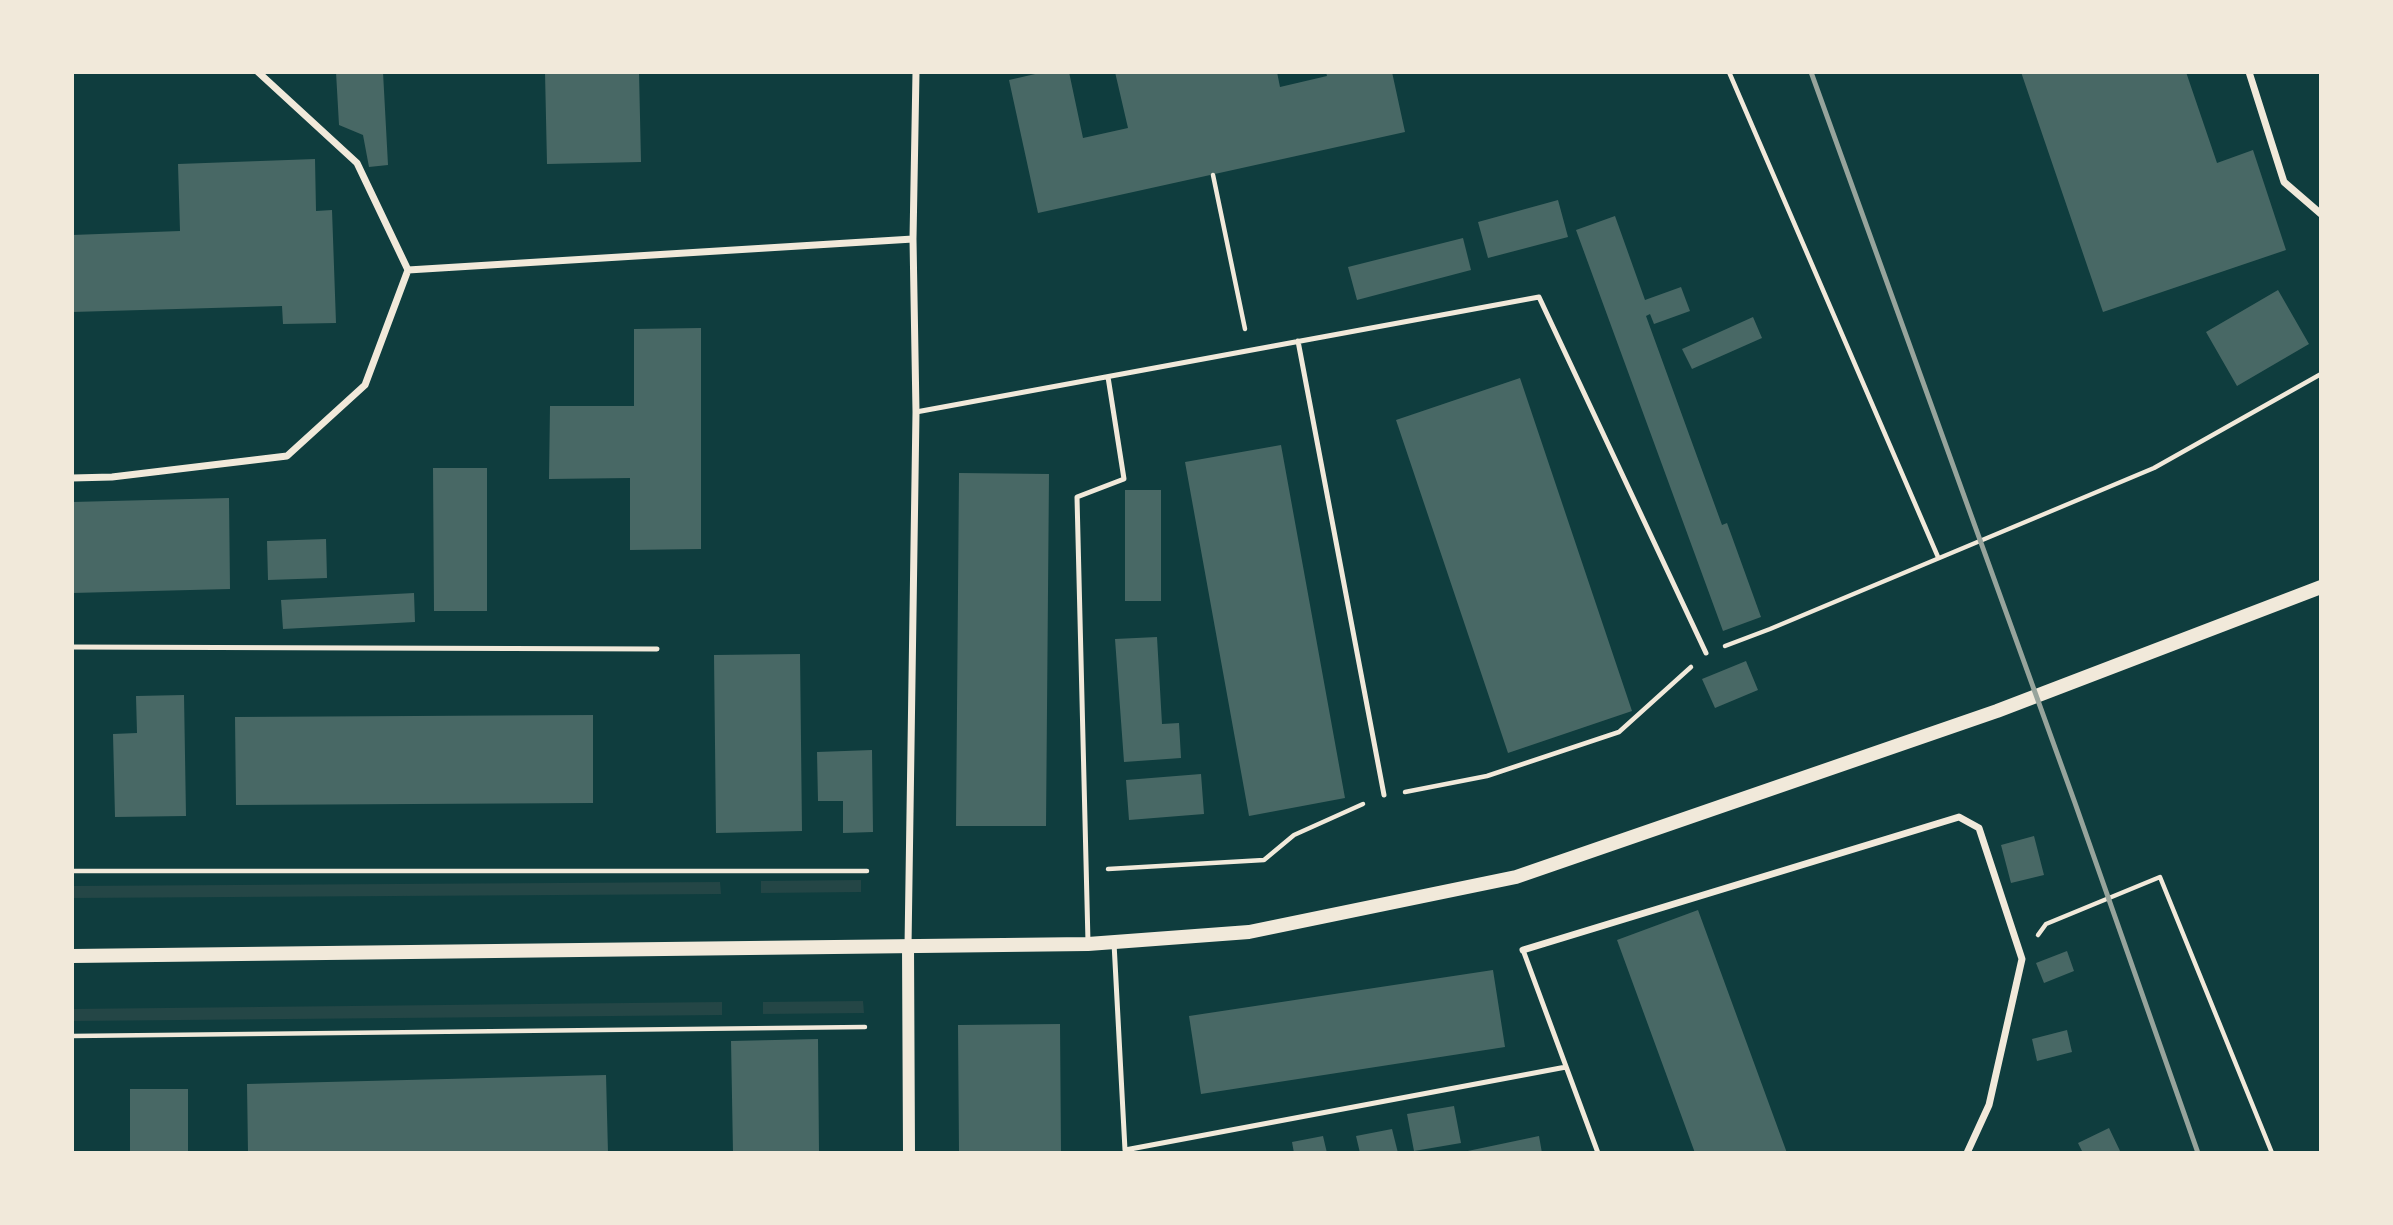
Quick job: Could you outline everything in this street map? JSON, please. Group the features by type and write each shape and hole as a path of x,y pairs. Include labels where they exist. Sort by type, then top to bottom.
{"main road":[{"path":"72,956 1088,944 1249,932 1516,877 1997,711 2321,587"}],"street":[{"path":"72,478 111,477 287,456 365,385 408,270 357,163 258,72"},
{"path":"909,1153 908,946 916,412 913,239 916,72"},
{"path":"2249,72 2284,182 2321,214"},
{"path":"408,270 913,239"},
{"path":"1522,950 1959,817 1979,828 2022,959 1989,1105 1967,1153"}],"lane":[{"path":"916,412 1539,297 1706,653"},
{"path":"1298,341 1384,795"},
{"path":"1088,944 1077,497 1124,479 1108,377"},
{"path":"72,647 657,649"},
{"path":"1114,943 1125,1151 1566,1067"},
{"path":"1522,950 1598,1153"}],"path":[{"path":"1729,72 1938,557"},
{"path":"1213,175 1250,350"},
{"path":"1706,653 1770,629 2154,468 2321,374"},
{"path":"72,871 867,871"},
{"path":"2022,959 2046,924 2160,877 2272,1153"},
{"path":"72,1036 865,1027"}],"shaded area":[{"path":"861,880 861,892 761,893 761,881"},
{"path":"720,882 721,894 72,898 72,886"},
{"path":"863,1001 864,1013 763,1014 763,1002"},
{"path":"722,1002 722,1015 72,1021 72,1009"}],"building":[{"path":"336,72 383,72 388,165 369,167 363,135 339,125"},
{"path":"545,72 639,72 641,162 547,164"},
{"path":"1044,72 1069,72 1083,138 1128,128 1115,72 1277,72 1280,87 1327,76 1326,72 1392,72 1405,132 1038,213 1009,80"},
{"path":"2021,72 2186,72 2217,163 2253,150 2286,250 2103,312"},
{"path":"315,159 316,211 332,210 336,323 283,324 282,306 72,312 72,235 180,231 178,164"},
{"path":"1558,200 1568,237 1488,258 1478,222"},
{"path":"1615,216 1645,300 1681,287 1690,311 1654,324 1650,314 1646,316 1722,525 1727,523 1761,617 1723,631 1576,230"},
{"path":"1463,238 1471,270 1357,300 1348,267"},
{"path":"2278,290 2309,344 2237,386 2206,332"},
{"path":"1753,317 1762,338 1692,369 1682,349"},
{"path":"701,328 701,549 630,550 630,478 549,479 550,406 634,406 634,329"},
{"path":"1520,378 1632,711 1508,753 1396,420"},
{"path":"1281,445 1345,798 1249,816 1185,462"},
{"path":"433,468 487,468 487,611 434,611"},
{"path":"959,473 1049,474 1046,826 956,826"},
{"path":"1125,490 1161,490 1161,601 1125,601"},
{"path":"229,498 230,589 72,593 72,502"},
{"path":"326,539 327,578 268,580 267,541"},
{"path":"414,593 415,622 283,629 281,600"},
{"path":"1157,637 1162,724 1179,723 1181,758 1124,762 1115,639"},
{"path":"800,654 802,831 716,833 714,655"},
{"path":"1746,661 1758,690 1715,708 1702,679"},
{"path":"184,695 186,816 115,817 113,734 137,733 136,696"},
{"path":"593,715 593,803 236,805 235,717"},
{"path":"872,750 873,832 843,833 843,801 818,801 817,752"},
{"path":"1201,774 1204,814 1129,820 1126,780"},
{"path":"2034,836 2044,875 2011,883 2001,845"},
{"path":"1698,910 1787,1153 1695,1153 1617,940"},
{"path":"2067,951 2074,971 2044,983 2036,963"},
{"path":"1493,970 1505,1047 1201,1094 1189,1016"},
{"path":"1060,1024 1061,1153 959,1153 958,1025"},
{"path":"2067,1030 2072,1052 2037,1061 2032,1039"},
{"path":"818,1039 819,1153 733,1153 731,1041"},
{"path":"606,1075 608,1153 248,1153 247,1084"},
{"path":"130,1089 188,1089 188,1151 130,1152"},
{"path":"1454,1106 1461,1143 1414,1151 1407,1114"},
{"path":"2109,1128 2121,1153 2083,1153 2078,1143"},
{"path":"1392,1129 1398,1153 1360,1153 1356,1136"},
{"path":"1323,1136 1327,1153 1294,1153 1292,1142"},
{"path":"1539,1136 1542,1153 1463,1153 1463,1152"}],"railway":[{"path":"1811,72 2075,803 2198,1153"}]}
